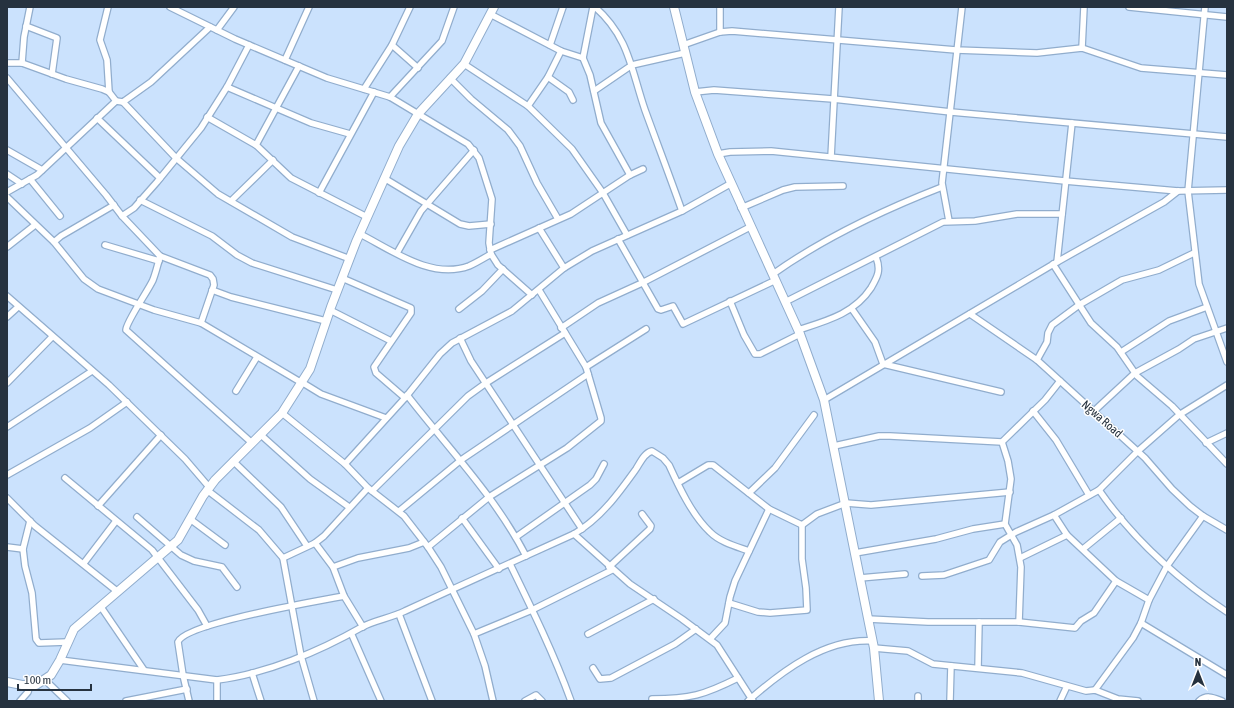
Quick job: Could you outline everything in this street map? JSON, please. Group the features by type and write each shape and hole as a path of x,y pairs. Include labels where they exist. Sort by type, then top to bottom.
{"street":[{"path":"22,63 26,26 30,7"},
{"path":"108,7 100,40 107,60 109,92 116,101 123,102 176,158 218,194 292,237 350,259"},
{"path":"170,7 249,45 327,78 390,97 468,144 479,158 492,199 489,243 490,252 503,269 532,295"},
{"path":"217,30 234,7"},
{"path":"285,60 309,7"},
{"path":"364,89 392,45 410,7"},
{"path":"390,97 442,41 454,7"},
{"path":"550,45 563,7"},
{"path":"594,7 583,58 594,91 605,133 630,175"},
{"path":"594,7 614,26 632,65 645,108 682,211"},
{"path":"674,7 695,92 718,154 730,184 799,332 824,400 874,644 879,701"},
{"path":"720,7 720,32"},
{"path":"831,157 839,7"},
{"path":"949,221 942,187 951,112 956,50 962,7"},
{"path":"1082,48 1084,7"},
{"path":"1129,7 1227,17"},
{"path":"1206,7 1188,191 1194,253 1199,284 1227,362"},
{"path":"7,682 30,685 45,680 51,675 60,660 67,642 80,622 101,607 182,535 208,489 282,413 303,383 310,369 337,290 367,217 399,146 418,114 464,64 492,11 561,51 583,58"},
{"path":"26,26 57,38 52,74"},
{"path":"123,102 151,82 210,27"},
{"path":"594,91 632,65 684,49 720,32 732,31 956,50 1037,53 1082,48 1135,67 1227,75"},
{"path":"122,216 140,200 160,178 201,128 227,87 249,45"},
{"path":"392,45 418,68"},
{"path":"528,106 548,77 561,51"},
{"path":"7,63 22,63 109,92"},
{"path":"464,64 528,106 572,149 604,193 627,236"},
{"path":"256,145 299,66"},
{"path":"548,77 569,92 573,100"},
{"path":"7,78 122,216 160,258"},
{"path":"450,78 508,130 520,146 537,183 558,219"},
{"path":"227,87 311,123 350,134"},
{"path":"695,92 714,90 833,100 1227,137"},
{"path":"319,193 374,92"},
{"path":"7,192 30,179 42,170 116,101"},
{"path":"208,116 256,145 291,178 367,217"},
{"path":"98,118 160,178"},
{"path":"1072,123 1055,263 1079,305 1095,327 1110,339 1135,373 1227,464"},
{"path":"7,150 42,170"},
{"path":"397,253 421,211 428,205 474,150"},
{"path":"718,154 730,152 771,151 1065,182 1178,191 1227,190"},
{"path":"231,201 273,160"},
{"path":"360,234 422,265 447,269 470,266 490,252 571,214 630,175 643,169"},
{"path":"7,174 22,184"},
{"path":"384,178 464,225 491,224"},
{"path":"30,179 60,216"},
{"path":"345,464 406,397 440,354 452,343 512,311 564,268 592,251 682,211 730,184"},
{"path":"741,208 783,190 795,187 843,186"},
{"path":"618,239 658,309 661,310 673,306 682,324 685,325 774,277 799,256 853,226 942,187"},
{"path":"824,400 1055,263 1164,202 1178,191"},
{"path":"7,197 54,242 84,279 111,295 180,318 201,322 257,357 321,394 386,418"},
{"path":"140,200 212,236 237,255 252,263 337,290"},
{"path":"54,242 61,236 114,205"},
{"path":"785,302 876,257 936,225 949,221 975,221 1016,214 1062,214"},
{"path":"7,247 35,225"},
{"path":"561,328 598,303 642,283 750,227"},
{"path":"539,228 564,268"},
{"path":"105,245 160,258 210,275 213,280 212,290 201,322"},
{"path":"1037,360 1047,342 1048,333 1052,325 1079,305 1122,280 1159,270 1194,253"},
{"path":"730,301 744,335 755,354 760,354 799,332 835,318 852,309 866,295 878,275 879,266 876,257"},
{"path":"160,258 153,279 140,305 127,322 126,330 252,444"},
{"path":"460,309 482,291 503,269"},
{"path":"342,278 410,308 411,313 374,367 376,373 406,397 461,460 489,497 516,537 526,556"},
{"path":"212,290 231,297 326,321"},
{"path":"333,567 358,558 426,544 489,497 568,448 601,422 602,418 586,367 539,290"},
{"path":"7,296 127,402 185,459 208,489 259,530 283,558 301,656 314,701"},
{"path":"7,317 18,307"},
{"path":"1121,352 1169,321 1207,308"},
{"path":"852,309 875,342 884,364"},
{"path":"330,310 391,342"},
{"name":"Ngwa Road","path":"970,314 1037,360 1138,451 1172,489 1203,516 1227,530"},
{"path":"1093,412 1135,373 1180,349 1194,339 1227,328"},
{"path":"586,367 646,329"},
{"path":"283,558 315,543 337,522 349,507 468,396 565,333"},
{"path":"7,383 52,337"},
{"path":"460,338 471,361 540,465 564,505 582,530"},
{"path":"236,391 257,357"},
{"path":"884,364 1001,392"},
{"path":"7,426 92,371"},
{"path":"399,511 461,460 588,374"},
{"path":"834,446 879,436 1002,442 1060,382"},
{"path":"922,576 944,575 983,563 992,558 1000,542 1054,515 1099,490 1138,451 1179,415 1227,385"},
{"path":"7,475 90,428 127,402"},
{"path":"1033,411 1056,440 1089,495"},
{"path":"282,413 345,464 370,489 399,511 426,544 441,568 474,634 485,666 493,701"},
{"path":"749,493 775,468 814,415"},
{"path":"1206,443 1227,433"},
{"path":"98,506 161,435"},
{"path":"261,435 310,480 349,507"},
{"path":"1002,442 1010,471 1010,492 1005,524 1017,544 1020,558 1019,622"},
{"path":"60,660 217,680 234,678 301,656 352,635 363,627 399,614 582,530 606,508 620,492 650,452 656,453 669,465 678,484 700,521 710,532 722,540 749,551"},
{"path":"234,461 281,507 307,546"},
{"path":"516,537 564,505 596,479 604,464"},
{"path":"678,484 710,465 770,509 802,525"},
{"path":"65,478 152,550 198,610 206,626"},
{"path":"1099,490 1152,553 1202,595 1227,612"},
{"path":"802,525 817,514 846,503 872,505 1010,492"},
{"path":"7,498 30,522 118,592"},
{"path":"710,639 725,623 735,581 770,509"},
{"path":"474,634 532,610 611,568 650,529 651,526 642,514"},
{"path":"1054,515 1067,535 1116,581 1149,600"},
{"path":"1095,690 1133,638 1141,624 1149,600 1167,566 1203,516"},
{"path":"138,517 187,558 222,567 237,587"},
{"path":"462,518 498,569"},
{"path":"1083,549 1121,518"},
{"path":"190,520 225,545"},
{"path":"84,564 116,521"},
{"path":"30,522 23,549 25,566 32,593 37,642 67,642"},
{"path":"856,553 936,539 973,529 1005,524"},
{"path":"729,603 758,612 770,613 807,610 802,559 802,525"},
{"path":"574,534 611,568 710,639 724,656 750,700 787,669 812,654 846,644 874,644 908,651 933,664 1022,674 1086,691 1095,690 1118,700 1138,701"},
{"path":"1020,558 1067,535"},
{"path":"315,543 333,567 344,596 363,627"},
{"path":"7,547 23,549"},
{"path":"510,564 563,679 570,701"},
{"path":"860,578 905,574"},
{"path":"868,619 928,622 1019,622 1075,628 1081,621 1094,613 1116,581"},
{"path":"189,701 183,675 179,639 206,626 344,596"},
{"path":"588,634 654,599"},
{"path":"101,607 144,670"},
{"path":"399,614 432,701"},
{"path":"978,668 979,622"},
{"path":"1141,624 1227,675"},
{"path":"593,668 600,679 611,678 675,644 696,629"},
{"path":"352,635 381,701"},
{"path":"950,701 951,666"},
{"path":"252,672 261,701"},
{"path":"652,699 683,698 700,695 738,678"},
{"path":"45,680 67,701"},
{"path":"217,680 217,701"},
{"path":"20,701 28,692 30,685"},
{"path":"1060,701 1066,686"},
{"path":"126,701 187,689"},
{"path":"525,701 536,695 542,701"},
{"path":"1199,701 1203,697 1208,696 1222,701"}]}
